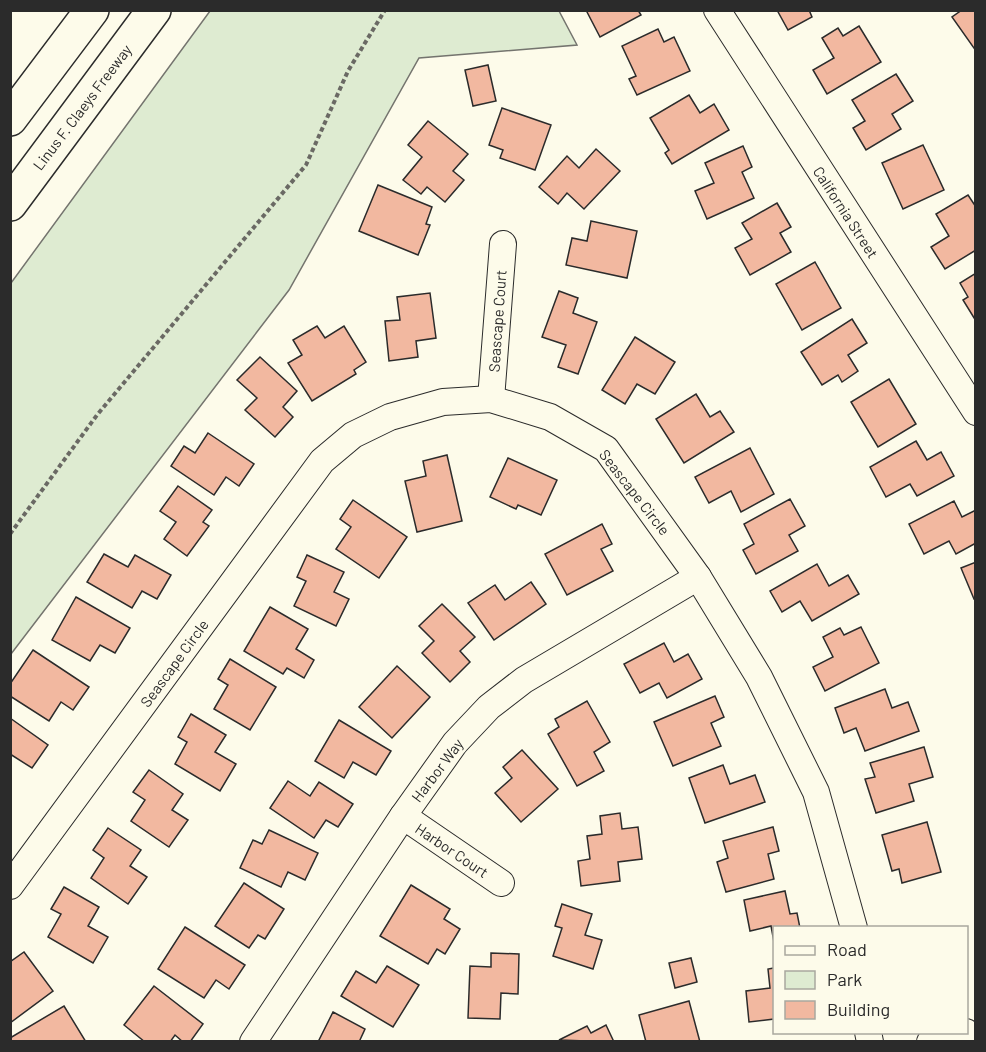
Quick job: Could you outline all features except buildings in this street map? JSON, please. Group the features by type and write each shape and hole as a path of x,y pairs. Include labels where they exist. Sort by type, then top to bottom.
{"highway":[{"path":"10,119 92,10"},
{"name":"Linus F. Claeys Freeway","path":"10,204 154,10"}],"street":[{"name":"California Street","path":"717,10 975,412"},
{"name":"Seascape Court","path":"491,399 503,244"},
{"name":"Seascape Circle","path":"10,886 322,461 353,435 390,417 443,402 491,399 550,417 606,449 699,577 759,676 816,792 854,926"},
{"name":"Harbor Way","path":"253,1041 454,743 489,707 524,680 699,577"},
{"name":"Harbor Court","path":"403,816 501,883"},
{"path":"930,1041 958,1034"}],"path":[{"path":"10,534 97,415 306,165 348,71 385,10"}],"green space":[{"path":"210,11 559,11 577,45 419,58 289,290 11,654 11,283"}]}
